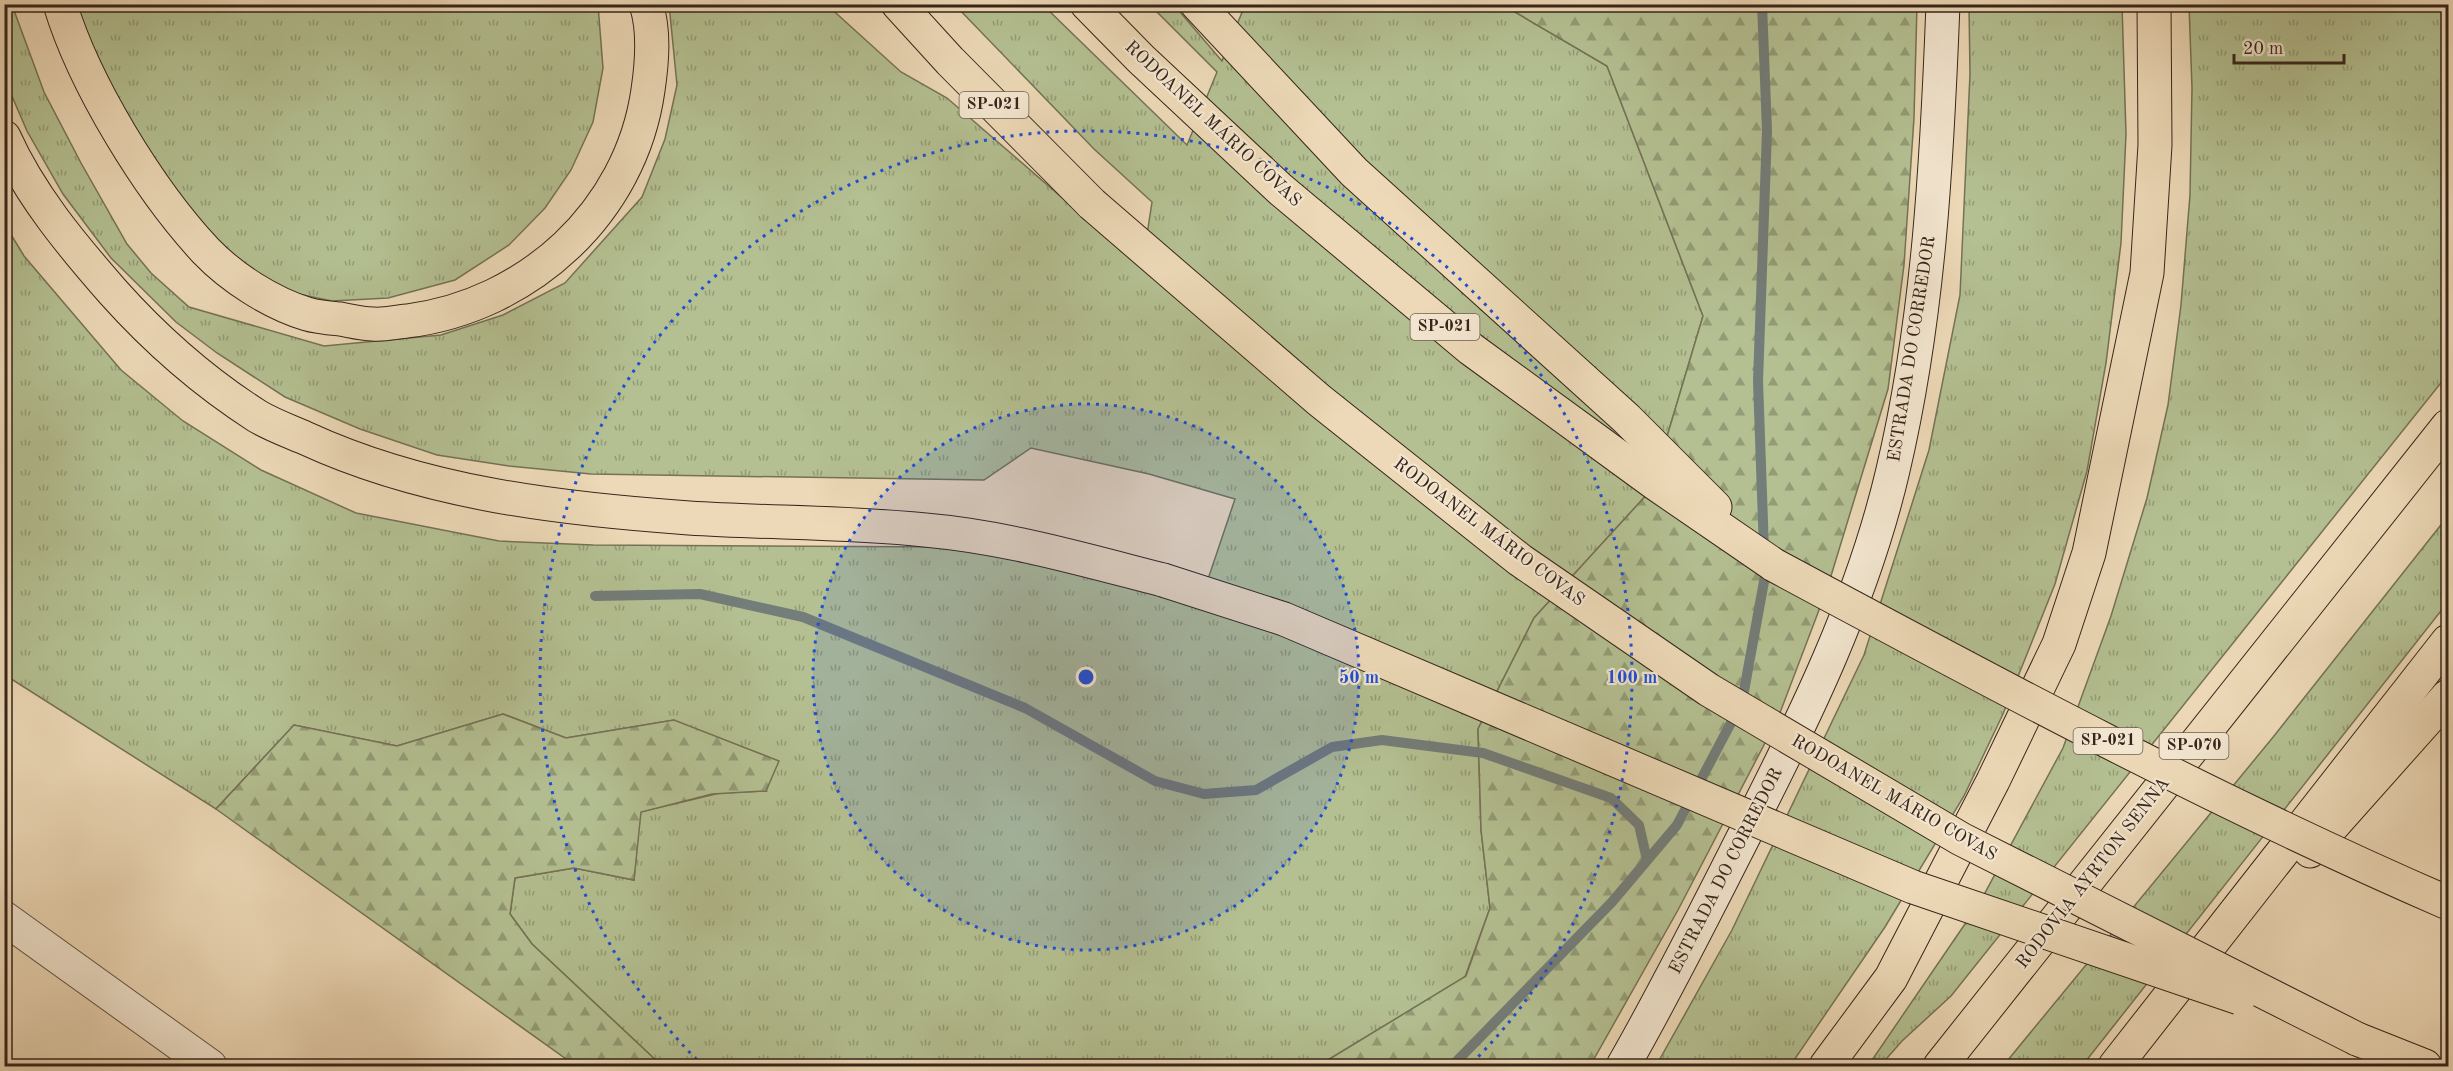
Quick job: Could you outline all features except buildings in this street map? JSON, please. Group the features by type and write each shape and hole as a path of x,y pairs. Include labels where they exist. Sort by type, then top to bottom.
{"highway":[{"path":"60,4 91,80 132,150 167,203 207,252 251,288 307,314 374,324 434,317 494,297 533,273 580,234 618,183 644,122 652,59 646,4"},
{"name":"RODOANEL MÁRIO COVAS","path":"898,4 950,61 1092,204 1319,400 1502,546 1709,690 1961,839 2357,1039 2425,1066"},
{"name":"RODOANEL MÁRIO COVAS","path":"1087,4 1141,59 1280,189 1471,349 1656,484 1774,565 2020,697 2215,794 2448,903"},
{"path":"1197,4 1354,172 1627,419 1774,565"},
{"path":"1826,1066 1891,978 1988,791 2059,644 2090,553 2147,273 2155,145 2154,4"},
{"path":"4,136 17,165 67,239 129,310 189,367 259,417 335,452 428,482 548,503 688,518 927,530 1049,551 1163,580 1284,619 1913,887 2357,1039"},
{"name":"RODOVIA AYRTON SENNA","path":"1940,1066 2448,426"},
{"path":"2116,1066 2448,641"},
{"path":"2116,1066 2448,696"}],"street":[{"name":"ESTRADA DO CORREDOR","path":"1623,1066 1661,999 1803,720 1854,598 1889,484 1909,392 1925,288 1937,164 1943,4"},
{"path":"4,918 210,1066"}],"green space":[{"path":"669,4 827,5 901,72 947,98 1142,267 1152,202 1094,149 955,5 1043,5 1187,145 1217,72 1150,5 1174,5 1222,61 1245,5 1503,5 1607,66 1703,316 1651,490 1534,618 1478,729 1481,830 1490,908 1465,977 1318,1066 662,1066 532,944 510,914 515,878 574,868 634,880 640,812 720,793 766,791 674,720 566,738 503,714 397,746 294,725 216,809 5,675 5,654 12,640 4,636 4,223 24,256 121,370 183,421 261,470 356,513 499,541 593,545 948,547 1203,594 1235,499 1149,474 1031,448 984,480 591,474 509,466 437,455 360,429 285,397 217,353 176,322 111,258 63,194 27,131 5,80 5,5 12,5 44,92 127,244 151,273 189,307 324,346 441,335 503,315 565,283 642,197 665,139 677,85"},
{"path":"55,5 598,5 603,68 593,122 571,170 545,208 509,245 455,280 388,298 332,301 284,291 198,251"},
{"path":"1503,5 1917,5 1914,118 1904,265 1888,389 1827,589 1778,718 1678,910 1590,1066 1318,1066 1466,976 1490,908 1481,830 1478,729 1534,618 1651,490 1703,316 1607,66"},
{"path":"1969,5 2122,5 2126,134 2121,243 2106,363 2087,471 2055,584 2003,714 1964,796 1885,927 1790,1066 1656,1066 1732,930 1864,655 1929,450 1960,295 1970,74"},
{"path":"2189,5 2448,5 2448,374 1951,996 1902,1041 1880,1066 1868,1066 1980,902 2063,748 2111,616 2147,498 2168,405 2181,305 2190,195 2192,88"},
{"path":"2448,516 2448,602 2082,1066 2003,1066 2274,736"},
{"path":"503,714 566,738 674,720 779,761 766,791 712,794 641,812 634,880 574,868 515,878 510,914 532,944 662,1066 576,1066 216,809 294,725 397,746"}],"waterway":[{"path":"1762,4 1767,131 1758,381 1764,550"},
{"path":"1452,1066 1612,902 1677,825 1742,702 1765,576 1764,565"},
{"path":"595,596 700,594 803,617 1025,708 1155,781 1204,794 1256,790 1332,747 1382,740 1483,753 1611,798 1639,825 1647,860"}]}
